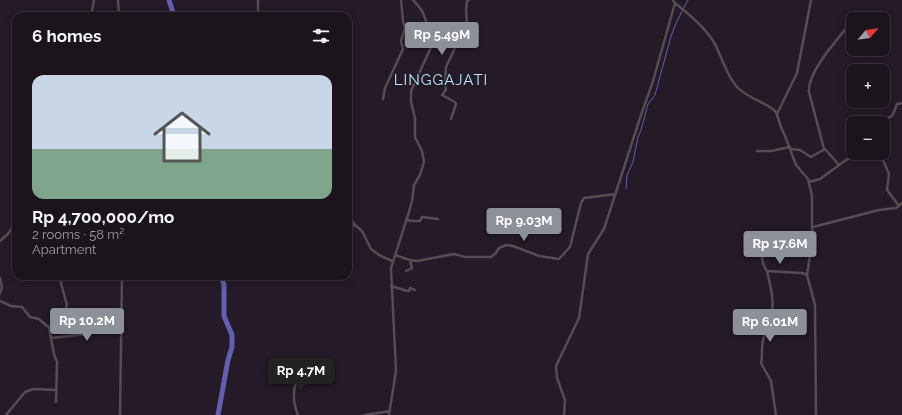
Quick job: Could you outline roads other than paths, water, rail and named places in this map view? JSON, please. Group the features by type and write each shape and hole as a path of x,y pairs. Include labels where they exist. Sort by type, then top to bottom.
{"street":[{"path":"92,12 94,0"},
{"path":"118,0 119,12"},
{"path":"258,0 258,12"},
{"path":"383,99 385,88 403,49 401,41 405,28 401,0"},
{"path":"365,415 390,413 396,371 390,270 412,201 414,185 420,175 424,162 422,151 415,137 416,118 411,102 411,91 432,45 428,26 423,13 413,0"},
{"path":"451,119 456,104 442,95 446,90 447,63 456,46 461,27 467,23 466,10 467,1 469,0"},
{"path":"673,0 711,39 732,79 739,89 771,108 777,114 780,127 796,165 807,177 809,182 813,201 812,243 807,275 815,305 816,415"},
{"path":"777,114 797,73 811,0"},
{"path":"564,415 566,402 556,378 556,366 579,318 588,254 604,229 653,81 676,4"},
{"path":"839,165 824,149 809,92 809,85 823,56 846,29"},
{"path":"432,45 456,46"},
{"path":"890,118 897,104 902,103"},
{"path":"757,151 771,151 790,148 800,150 810,157 824,149"},
{"path":"809,182 820,179 846,160"},
{"path":"883,160 889,174 887,190 900,206"},
{"path":"395,255 417,261 454,254 465,257 491,257 500,248 506,245 513,246 539,256 559,259 570,247 581,203 584,198 616,194"},
{"path":"812,227 879,210 896,208 902,203"},
{"path":"406,219 414,221 420,221 422,217 438,219"},
{"path":"352,221 362,231 374,252 382,257 392,260"},
{"path":"0,241 8,234 12,228"},
{"path":"765,242 762,246 761,254 767,271 773,300 772,311 765,330 761,362 771,381 776,415"},
{"path":"406,271 412,268 410,260"},
{"path":"767,271 790,274 802,273 807,275"},
{"path":"0,278 2,288 0,293"},
{"path":"56,402 56,362 50,327 63,313 66,305 60,280"},
{"path":"120,415 122,280"},
{"path":"391,286 407,291 409,291 410,288 416,290"},
{"path":"0,301 11,306 22,307 30,317 39,319 50,327"},
{"path":"51,338 87,334 121,325"},
{"path":"298,415 294,400 294,393 301,371"},
{"path":"6,415 25,392 29,390 56,390"}],"waterway":[{"path":"169,0 173,12"},
{"path":"626,189 627,175 633,162 638,137 648,104 655,95 671,36 688,0"},
{"path":"218,415 228,360 232,347 232,335 224,316 224,284 222,280"}],"district":[{"name":"LINGGAJATI","path":"441,80"}]}
